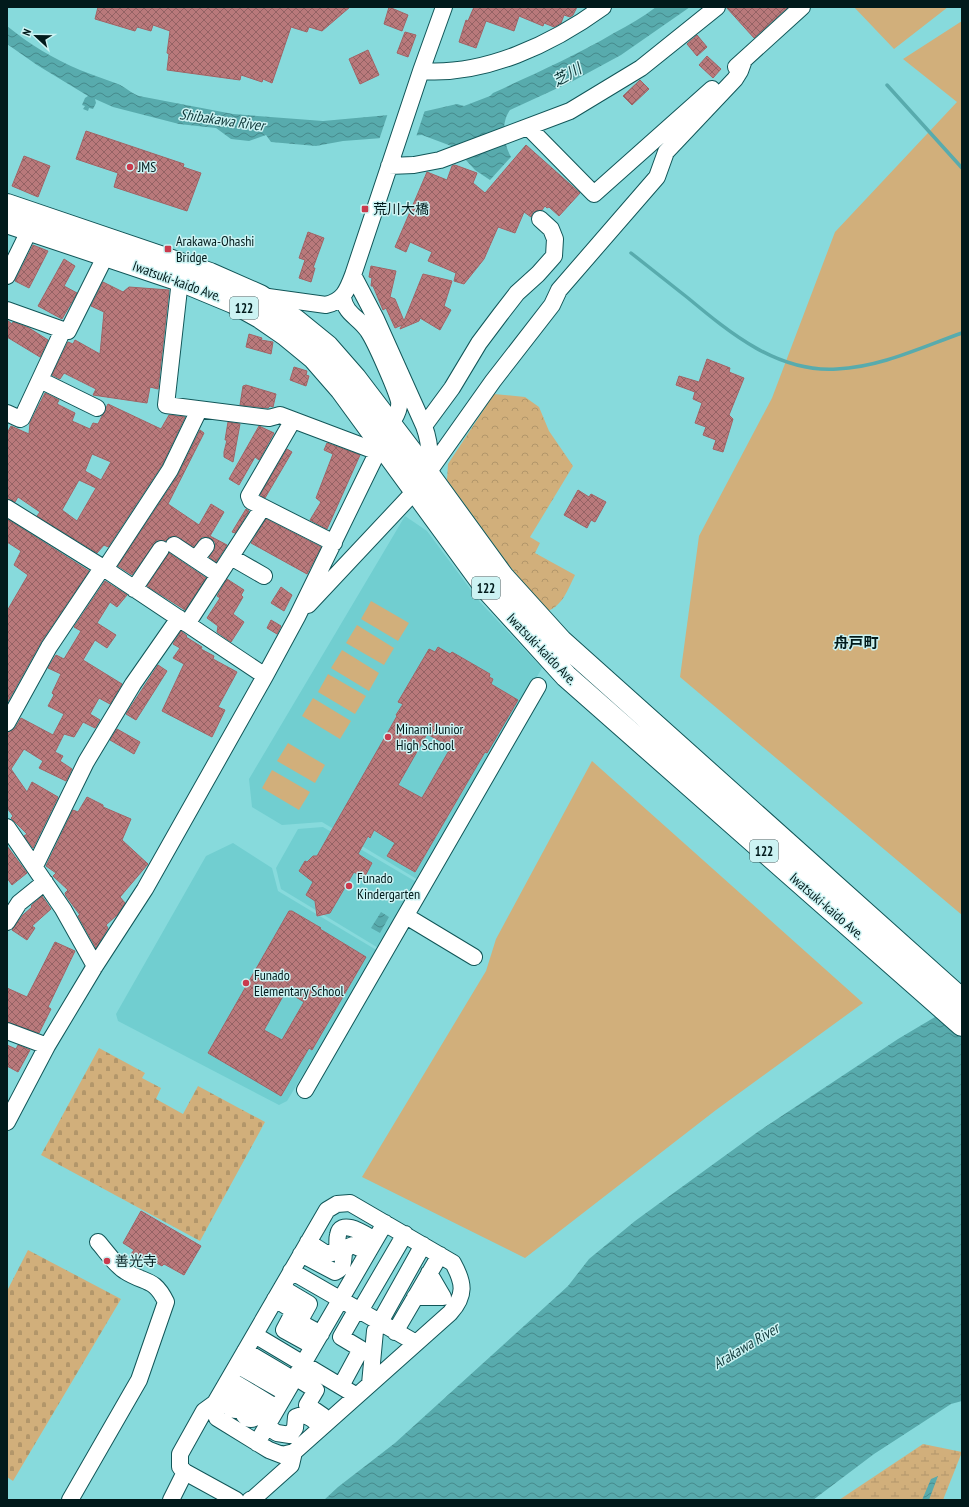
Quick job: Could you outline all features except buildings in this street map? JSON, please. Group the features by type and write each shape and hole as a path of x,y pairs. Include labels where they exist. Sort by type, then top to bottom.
{"highway":[{"name":"Iwatsuki-kaido Ave.","path":"7,206 203,271 260,296 295,320 327,346 355,378 503,576 529,608 580,659 962,1000"},
{"name":"Iwatsuki-kaido Ave.","path":"7,222 180,280 233,302 260,317 286,335 314,358 342,389 487,589 515,622 566,676 962,1025"}],"street":[{"path":"260,296 326,305 343,298 354,275 391,160 444,7"},
{"path":"391,160 414,165 440,160 529,128 570,111 641,68 717,7"},
{"path":"529,128 594,194 802,7"},
{"path":"421,71 448,72 462,70 517,54 567,31 597,8"},
{"path":"297,616 415,491 493,381 552,304 559,290 657,177 666,152 735,79 744,60"},
{"path":"424,426 452,388 479,344 500,315 517,293 538,274 554,256 555,239 551,229 540,219"},
{"path":"7,276 30,230"},
{"path":"7,310 68,331 106,255"},
{"path":"354,275 376,319 424,426 429,441 431,457 428,474"},
{"path":"7,1122 47,1046 95,966 145,889 265,676 334,544 378,450 280,415 269,418 166,405 180,280"},
{"path":"343,298 345,307 369,332 394,389 399,402 394,419"},
{"path":"7,413 22,418 63,330"},
{"path":"40,380 97,408"},
{"path":"7,723 49,647 170,470 199,410"},
{"path":"293,420 249,496 251,501 334,544"},
{"path":"35,866 86,762 133,684 219,575 264,507"},
{"path":"7,508 104,568 265,676"},
{"path":"196,559 206,546"},
{"path":"134,588 168,547 196,559 219,575"},
{"path":"231,557 264,576"},
{"path":"305,1090 538,686"},
{"path":"7,827 63,909 95,966"},
{"path":"7,922 19,903 45,882"},
{"path":"406,916 474,956"},
{"path":"7,1031 47,1046"},
{"path":"233,1413 257,1442 269,1450 282,1455 294,1452 450,1313 458,1303 462,1282 453,1263 350,1203 337,1204 327,1210 215,1403 204,1411 180,1454 180,1467 185,1472 236,1500"},
{"path":"257,1442 265,1421 277,1408 385,1223"},
{"path":"304,1248 325,1253 333,1253 339,1245 338,1235 340,1231 346,1227 351,1227 372,1246"},
{"path":"341,1386 361,1349 341,1337 404,1234"},
{"path":"70,1500 139,1380 166,1302 160,1290 151,1282 124,1271 98,1242"},
{"path":"370,1384 376,1331 379,1322 423,1245"},
{"path":"395,1332 440,1255"},
{"path":"291,1271 416,1344"},
{"path":"415,1297 443,1297 429,1273"},
{"path":"278,1293 309,1304 299,1322 317,1340"},
{"path":"254,1335 295,1378 341,1386 357,1396"},
{"path":"241,1358 295,1378 316,1390 306,1405 326,1424"},
{"path":"229,1379 277,1408"},
{"path":"215,1403 217,1418 233,1413 243,1414 248,1419 256,1418 265,1421 277,1433 290,1435 295,1428 296,1417 301,1415 307,1415 326,1424"},
{"path":"250,1500 291,1465 294,1452"},
{"path":"171,1500 185,1472"}],"shaded area":[{"name":"Minami Junior High School","path":"405,516 427,531 480,602 542,668 420,881 322,822 282,825 252,807 249,779"},
{"name":"Funado Kindergarten","path":"323,827 418,883 380,949 281,889 276,868 298,829"},
{"name":"Funado Elementary School","path":"233,843 272,868 278,891 378,951 287,1101 279,1105 118,1021 116,1014 206,856"}],"green space":[{"path":"854,7 948,7 894,49"},
{"path":"962,21 962,915 680,677 699,536 772,398 835,232 957,102 903,59"},
{"path":"494,394 525,397 539,407 549,431 573,466 530,537 540,543 535,553 575,575 558,605 548,611 511,568 447,480 448,464"},
{"path":"371,601 409,623 398,641 361,619"},
{"path":"357,625 394,648 384,665 346,643"},
{"path":"342,650 379,673 369,691 331,668"},
{"path":"328,674 366,696 355,714 318,692"},
{"path":"313,698 351,721 340,739 302,716"},
{"path":"288,743 325,765 315,783 277,761"},
{"path":"592,761 863,1003 716,1110 525,1258 362,1177 486,971 496,939"},
{"path":"272,770 310,792 299,810 262,788"},
{"path":"99,1048 145,1073 142,1078 161,1088 156,1099 183,1114 198,1086 265,1122 200,1241 41,1155"},
{"path":"28,1250 121,1299 13,1481 7,1477 7,1291"},
{"path":"923,1444 962,1452 943,1500 839,1500"}],"water":[{"path":"656,7 690,7 621,55 573,81 510,110 505,120 504,133 506,145 511,157 490,180 475,170 454,147 422,135 343,141 316,146 271,142 266,135 249,141 231,139 216,128 179,124 113,107 95,99 96,103 93,109 89,108 88,111 83,109 85,106 82,105 85,98 88,96 37,65 7,44 7,26 42,51 85,72 118,84 139,96 233,114 323,121 422,112 457,104 464,106 490,96 493,93 584,49 630,24"},
{"path":"381,912 389,917 380,933 371,928"},
{"name":"Arakawa River","path":"962,1001 962,1401 951,1404 874,1454 813,1500 324,1500 338,1487 395,1443 568,1286 589,1259 635,1221 759,1131 898,1039"},
{"path":"938,1476 929,1500 922,1500 931,1479"}],"pier":[{"path":"425,110 416,137 379,140 388,113"}],"waterway":[{"path":"887,85 962,168"},
{"path":"631,253 738,337 775,358 795,365 815,369 837,369 869,364 901,356 962,333"}],"place":[{"name":"JMS","path":"130,167"},
{"name":"荒川大橋","path":"365,209"},
{"name":"Arakawa-Ohashi Bridge","path":"168,249"},
{"name":"Minami Junior High School","path":"388,737"},
{"name":"Funado Kindergarten","path":"349,886"},
{"name":"Funado Elementary School","path":"246,983"},
{"name":"善光寺","path":"107,1261"}],"district":[{"name":"舟戸町","path":"856,643"}],"water label":[{"name":"芝川","path":"567,75"},
{"name":"Shibakawa River","path":"222,120"}]}
